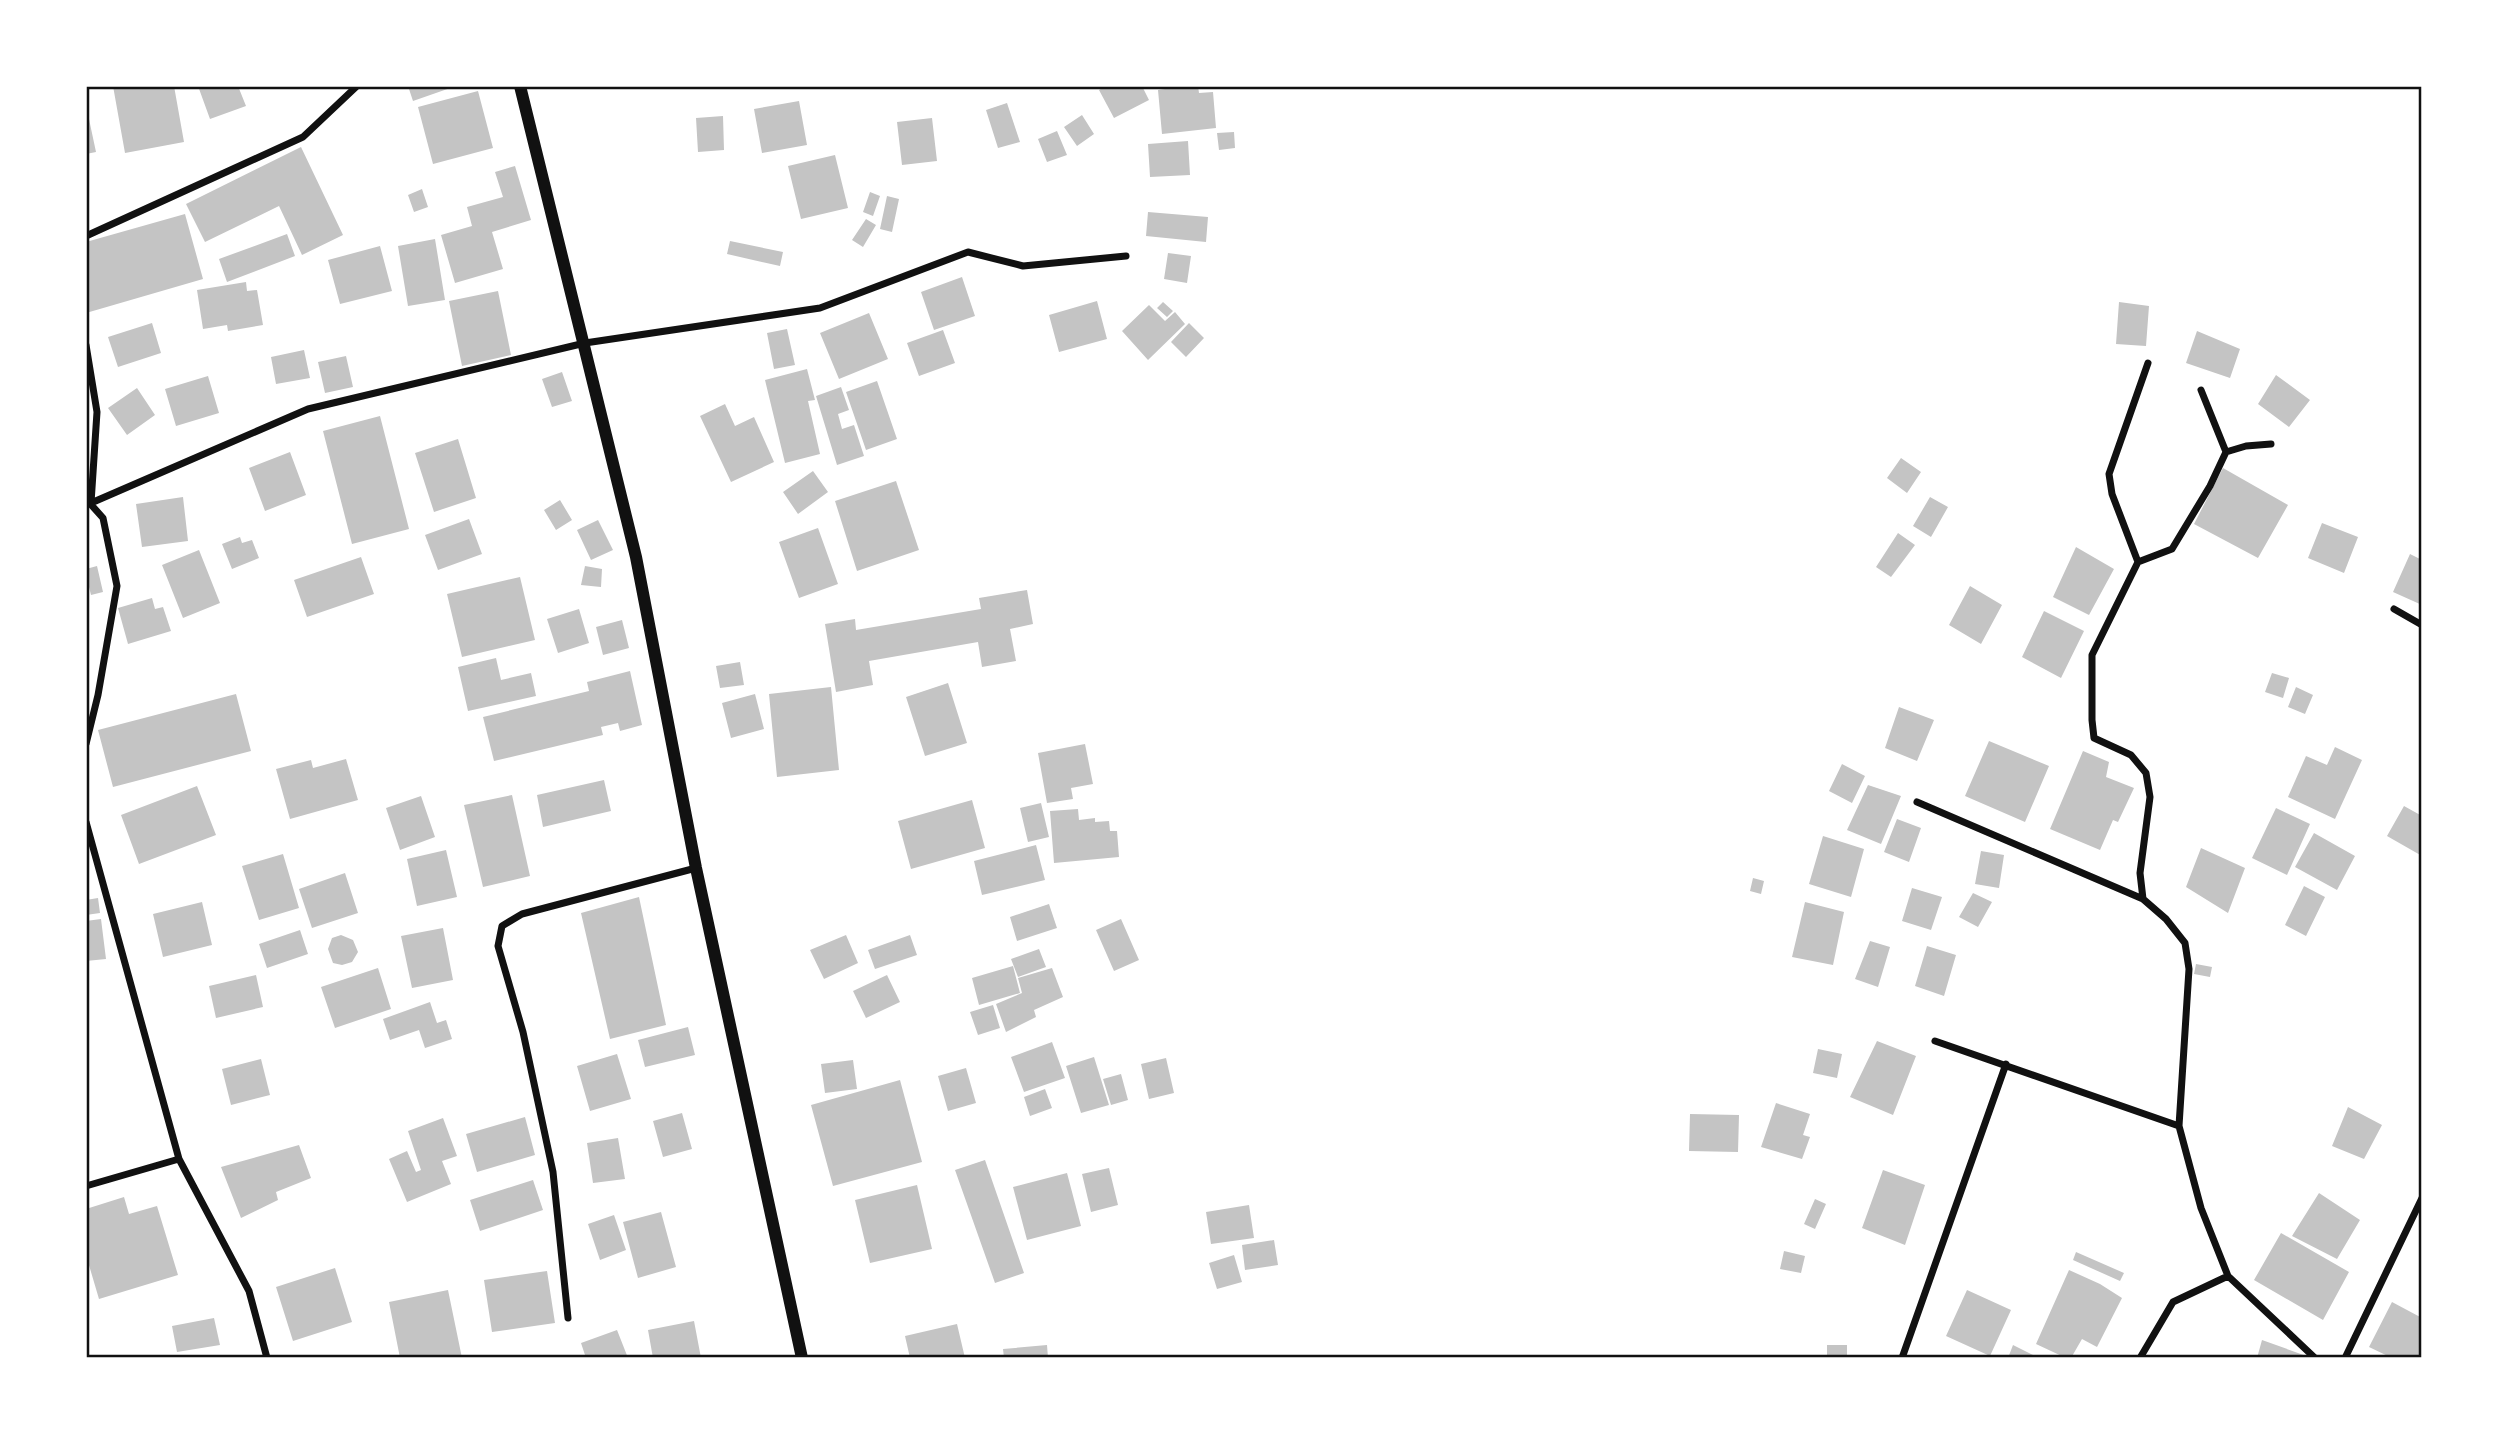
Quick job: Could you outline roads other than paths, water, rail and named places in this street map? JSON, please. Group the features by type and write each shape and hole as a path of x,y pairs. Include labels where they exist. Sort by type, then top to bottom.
{"street":[{"path":"86,236 303,137 357,86"},
{"path":"520,86 636,557 696,868 802,1358"},
{"path":"88,501 308,409 585,343 820,308 968,252 1023,266 1126,256"},
{"path":"86,345 97,412 88,501 103,518 117,586 98,695 86,744"},
{"path":"2138,562 2112,494 2109,474 2148,363"},
{"path":"2143,899 2140,873 2150,797 2146,773 2131,755 2094,738 2092,655 2138,562 2172,549 2210,486 2226,452 2201,390"},
{"path":"2226,452 2246,446 2271,444"},
{"path":"2394,609 2422,625"},
{"path":"1917,802 2143,899 2165,919 2185,943 2189,969 2179,1126 2201,1208 2228,1276 2315,1358"},
{"path":"86,822 179,1158 249,1291 267,1358"},
{"path":"568,1318 553,1172 523,1032 498,946 502,926 522,914 696,868"},
{"path":"1935,1041 2179,1126"},
{"path":"1902,1358 2006,1064"},
{"path":"86,1185 179,1158"},
{"path":"2345,1358 2422,1198"},
{"path":"2140,1358 2173,1302 2228,1276"}]}
